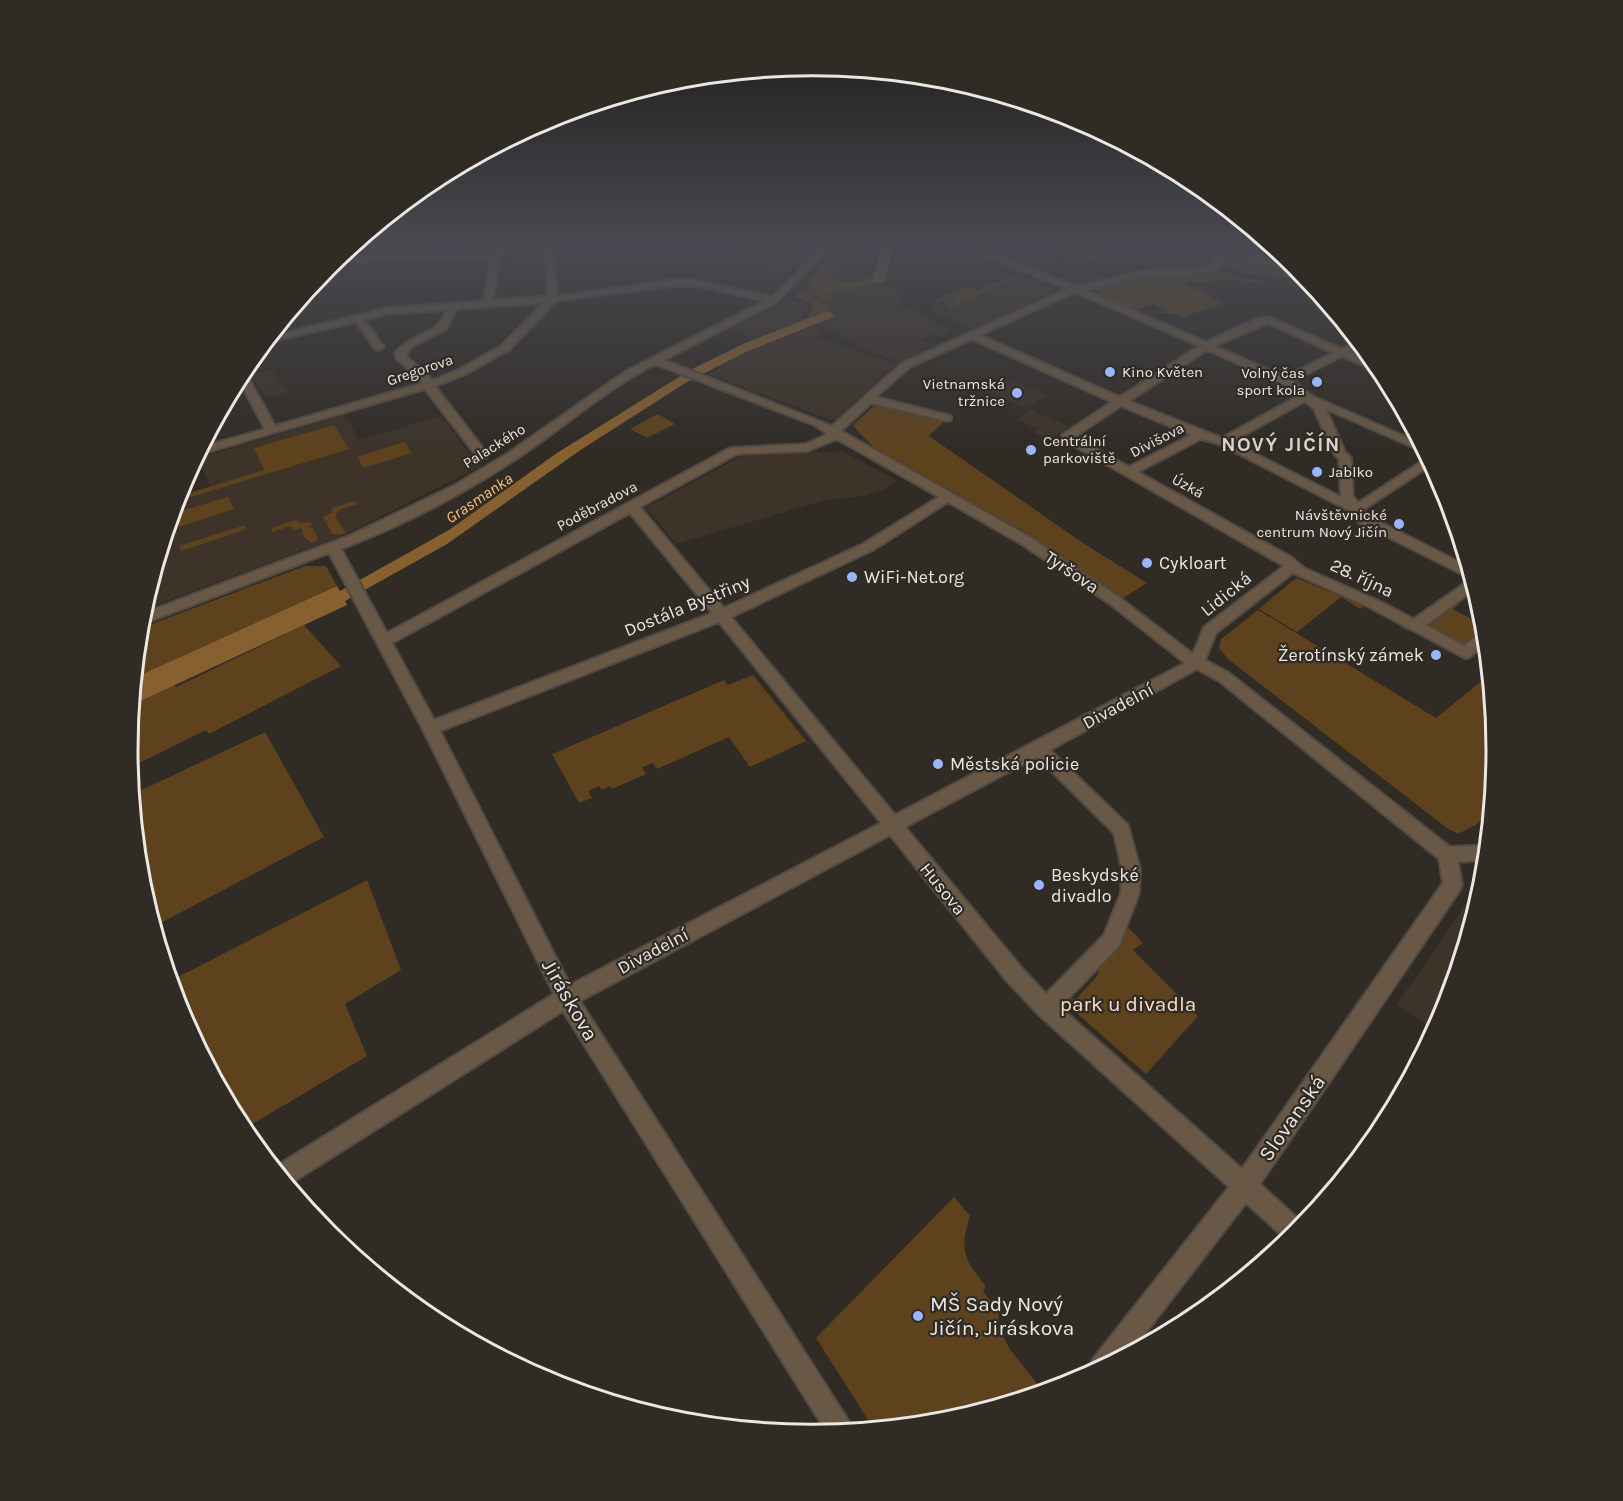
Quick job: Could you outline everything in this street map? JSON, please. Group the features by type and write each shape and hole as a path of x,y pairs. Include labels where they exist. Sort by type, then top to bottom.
{"street":[{"path":"279,338 383,312"},
{"path":"451,312 443,328 417,339 400,353 401,357 429,385 482,455"},
{"name":"Gregorova","path":"209,449 429,385 460,373 505,348 540,312"},
{"name":"Palackého","path":"151,616 333,547 421,507 493,468 604,391 654,360 750,312"},
{"name":"Poděbradova","path":"384,641 734,451 808,447 832,438 837,427 906,365 1023,312"},
{"path":"1131,312 1284,381 1306,396 1319,407 1340,454 1345,458 1347,496 1363,519 1463,576"},
{"path":"358,318 379,347"},
{"path":"1121,402 1206,346 1240,329 1269,320 1361,361"},
{"path":"971,335 1121,402 1200,435 1224,442 1357,509"},
{"path":"1284,381 1351,347"},
{"name":"Tyršova","path":"654,360 818,423 1028,542 1115,602 1173,648 1224,676 1447,855"},
{"path":"246,384 272,431"},
{"path":"1224,442 1306,396"},
{"path":"1306,396 1411,444"},
{"path":"869,399 947,418"},
{"name":"Úzká","path":"1121,402 1066,437 1293,566"},
{"name":"Divišova","path":"1129,472 1200,435"},
{"path":"1357,509 1422,466"},
{"name":"Dostála Bystřiny","path":"430,728 723,615 868,547 947,496"},
{"name":"Husova","path":"630,507 638,512 723,615 1013,973 1046,1008 1289,1226"},
{"name":"Jiráskova","path":"333,547 430,728 566,998 837,1423"},
{"name":"28. října","path":"1293,566 1299,571 1374,604 1465,653 1477,642"},
{"name":"Lidická","path":"1196,662 1203,651 1209,631 1293,566"},
{"path":"1415,626 1465,583"},
{"name":"Divadelní","path":"287,1173 566,998 1181,673 1196,662"},
{"path":"1038,748 1122,830 1131,869 1130,893 1112,940 1046,1008"},
{"path":"1447,855 1478,853"},
{"name":"Slovanská","path":"1114,1353 1245,1185 1453,884 1447,855"}],"shaded area":[{"path":"764,312 805,312 802,317 805,320 754,340 732,328"},
{"path":"824,312 836,316 748,351 687,382 582,449 447,544 345,601 347,605 139,702 142,674 337,586 340,591 449,530 557,453 690,370 743,344"},
{"path":"829,312 917,312 952,331 920,339 926,343 936,344 899,362 860,347 817,323 835,315"},
{"path":"933,312 1011,312 972,330"},
{"path":"813,326 823,331 816,338 897,363 834,421 707,374 748,351"},
{"path":"272,369 288,392 266,398 252,375"},
{"name":"Vietnamská tržnice","path":"1010,379 1046,395 1027,409 988,391"},
{"path":"1031,409 1070,427 1049,440 1032,432 1037,429 1017,419"},
{"path":"344,415 360,440 441,416 480,466 346,534 153,606 173,534 189,492 210,486 201,465 205,456"},
{"path":"842,451 898,481 881,491 864,496 826,500 676,544 646,508 741,456"},
{"path":"1469,900 1450,967 1427,1025 1397,1004"}],"green space":[{"path":"811,312 823,312 808,318"},
{"path":"1160,312 1198,312 1183,317"},
{"path":"874,406 944,421 929,436 1083,543 1147,583 1123,598 1029,538 1032,536 873,447 854,427 855,423"},
{"path":"658,414 675,424 647,438 630,429"},
{"path":"334,425 349,449 187,498 189,493 264,470 254,448"},
{"path":"404,442 412,453 364,468 357,457"},
{"path":"228,497 234,509 179,527 177,523 182,511"},
{"path":"354,501 357,504 339,510 335,517 346,534 332,534 326,523 330,520 325,521 323,517 331,513 332,508"},
{"path":"295,520 300,523 310,522 312,525 307,527 313,528 318,539 311,543 304,537 301,528 294,530 291,526 272,532 272,528"},
{"path":"245,525 247,529 181,551 179,546"},
{"path":"305,566 326,566 337,586 142,674 149,625"},
{"path":"1296,578 1364,606 1360,609 1341,597 1297,632 1259,609"},
{"path":"1462,583 1465,585 1468,596 1453,609 1473,620 1478,651 1467,660 1411,629 1409,631 1400,627 1436,605"},
{"path":"1258,610 1436,718 1482,681 1486,750 1482,819 1458,834 1447,828 1228,659 1219,648 1221,639"},
{"path":"304,625 341,666 209,734 206,730 138,763 139,701 174,685 176,687"},
{"path":"753,675 806,741 750,767 729,737 657,769 653,763 642,767 646,774 612,789 610,786 602,790 599,786 588,791 592,798 579,803 552,754 724,680 728,685"},
{"path":"265,732 324,837 160,923 143,838 139,791"},
{"path":"367,880 401,970 345,1004 367,1056 251,1125 207,1049 177,977"},
{"name":"park u divadla","path":"1125,924 1143,943 1133,950 1198,1016 1146,1074 1072,1009 1071,999 1077,998 1098,975 1099,963"},
{"name":"MŠ Sady Nový Jičín, Jiráskova","path":"954,1197 970,1216 964,1246 968,1261 986,1286 983,1291 998,1311 999,1330 1012,1352 1038,1385 986,1402 943,1412 869,1422 816,1338"}],"place":[{"name":"Kino Květen","path":"1110,372"},
{"name":"Volný čas sport kola","path":"1317,382"},
{"name":"Vietnamská tržnice","path":"1017,393"},
{"name":"Centrální parkoviště","path":"1031,450"},
{"name":"Jablko","path":"1317,472"},
{"name":"Návštěvnické centrum Nový Jičín","path":"1399,524"},
{"name":"Cykloart","path":"1147,563"},
{"name":"WiFi-Net.org","path":"852,577"},
{"name":"Žerotínský zámek","path":"1436,655"},
{"name":"Městská policie","path":"938,764"},
{"name":"Beskydské divadlo","path":"1039,885"},
{"name":"MŠ Sady Nový Jičín, Jiráskova","path":"918,1316"}],"district":[{"name":"NOVÝ JIČÍN","path":"1281,444"}],"water label":[{"name":"Grasmanka","path":"479,498"}]}
